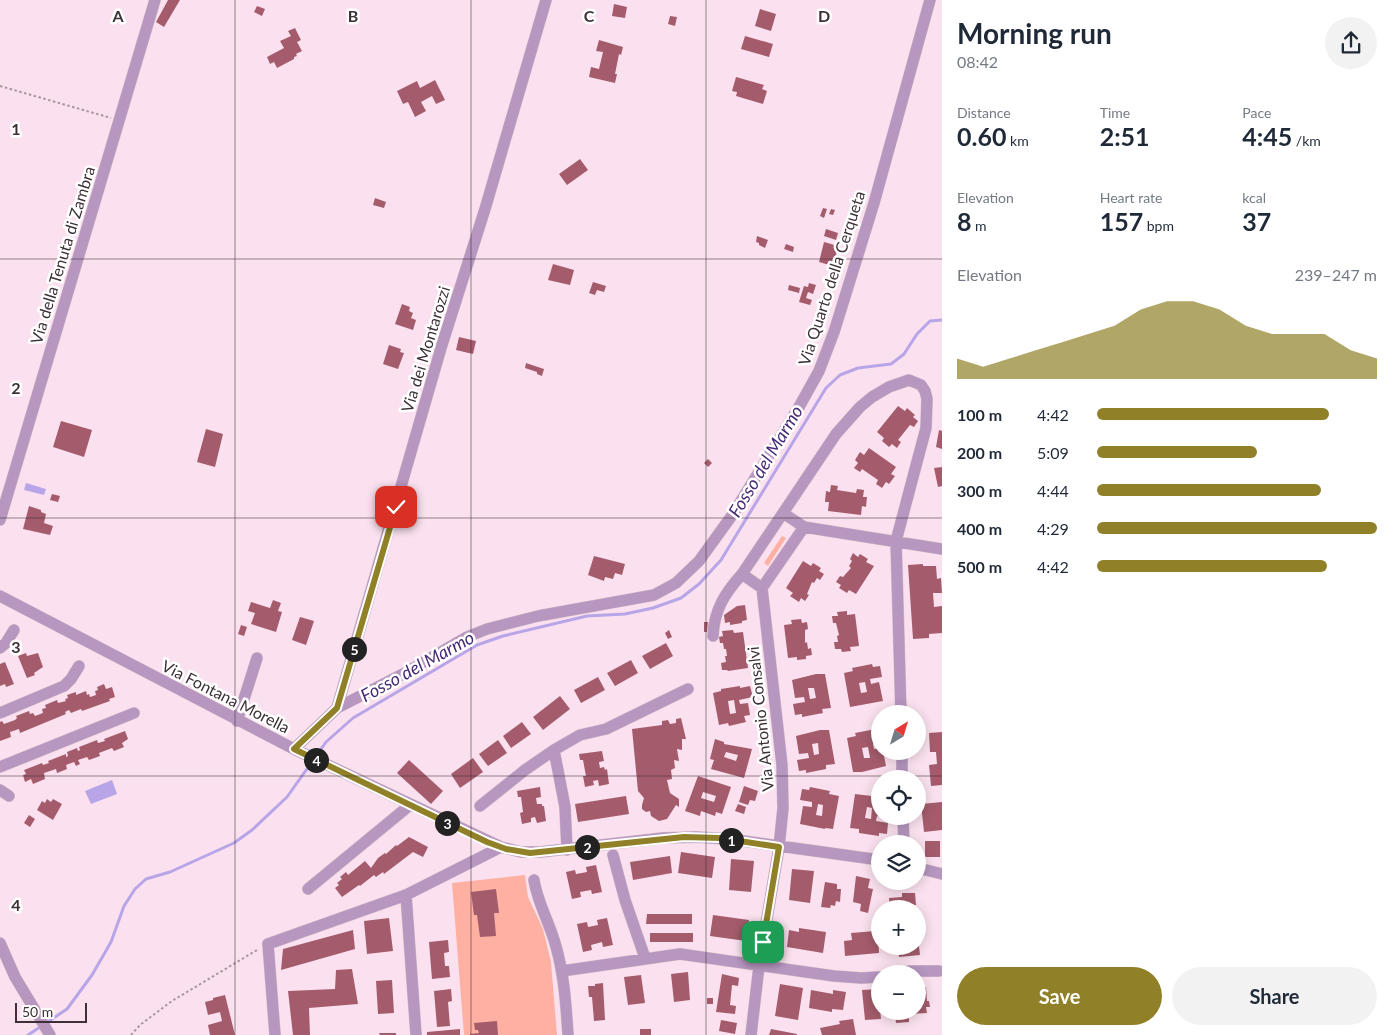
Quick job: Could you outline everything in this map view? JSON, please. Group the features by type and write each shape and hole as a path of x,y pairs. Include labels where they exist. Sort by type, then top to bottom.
{"street":[{"name":"Via della Tenuta di Zambra","path":"0,520 155,0"},
{"name":"Via dei Montarozzi","path":"337,708 441,348 485,209 546,0"},
{"name":"Via Quarto della Cerqueta","path":"298,751 337,708 405,673 460,640 480,631 552,612 636,599 662,592 682,578 703,556 733,514 799,407 822,363 834,332 874,203 930,0"},
{"path":"713,636 715,616 720,603 742,574 829,445 855,412 883,389 904,381 914,381 921,385 925,391 928,418 896,541 901,705"},
{"path":"783,513 804,527 942,549"},
{"path":"742,574 762,588 804,527"},
{"name":"Via Antonio Consalvi","path":"752,1035 759,966 779,847 783,808 782,766 762,588"},
{"name":"Via Fontana Morella","path":"0,596 237,721 501,847 530,853 684,837 720,838 871,859"},
{"path":"0,648 6,643 14,630"},
{"path":"237,721 257,658"},
{"path":"0,713 60,689 71,679 79,666"},
{"path":"480,806 525,770 580,735 606,729 688,689"},
{"path":"0,768 134,713"},
{"path":"554,750 565,807 567,850"},
{"path":"308,889 410,805"},
{"path":"275,1035 268,948 406,895 501,847"},
{"path":"613,855 644,958"},
{"path":"926,870 942,874"},
{"path":"534,880 552,933 562,971 568,1035"},
{"path":"406,895 416,1035"},
{"path":"0,943 12,972 50,1034"},
{"path":"562,971 668,954 686,954 848,978 871,977"},
{"path":"926,971 935,971"},
{"path":"0,976 12,972"}],"path":[{"path":"0,86 119,120"},
{"path":"131,1035 140,1025 172,1001 224,969 268,948"}],"shaded area":[{"path":"26,483 46,489 44,495 24,490"},
{"path":"782,536 786,538 768,566 764,563"},
{"path":"112,780 117,794 91,804 85,791"},
{"path":"525,875 528,897 543,929 551,962 557,1035 464,1035 452,883"}],"building":[{"path":"168,0 180,0 164,27 156,22"},
{"path":"614,4 627,7 625,18 612,16"},
{"path":"257,6 265,9 262,16 254,12"},
{"path":"760,9 776,14 771,31 755,26"},
{"path":"670,16 677,17 675,26 668,24"},
{"path":"295,28 301,40 297,42 302,51 296,54 297,56 294,59 277,68 274,62 270,64 267,57 284,48 280,41 291,36 288,31"},
{"path":"745,36 773,44 769,57 741,49"},
{"path":"599,40 623,47 621,55 619,54 615,83 589,77 591,67 599,69 603,52 596,51"},
{"path":"736,77 764,85 762,89 767,91 763,104 736,96 737,92 732,91"},
{"path":"435,80 445,100 436,104 432,96 421,102 426,111 415,117 408,102 403,104 397,91 417,81 420,88"},
{"path":"580,159 588,170 567,185 559,174"},
{"path":"375,198 386,202 384,208 373,205"},
{"path":"823,208 827,209 824,218 820,216"},
{"path":"831,209 835,210 833,215 829,214"},
{"path":"826,229 838,233 836,240 824,236"},
{"path":"757,236 768,240 765,248 756,242"},
{"path":"824,242 838,246 833,266 819,262"},
{"path":"786,244 794,247 793,252 784,249"},
{"path":"553,264 574,270 570,285 548,280"},
{"path":"593,282 606,286 604,292 597,290 595,295 589,293"},
{"path":"809,283 816,285 813,294 808,292 806,298 812,300 810,305 799,302 804,286 808,287"},
{"path":"789,285 800,288 799,293 788,290"},
{"path":"402,304 410,307 409,311 413,313 411,318 416,320 413,330 395,324"},
{"path":"459,337 476,341 473,354 456,350"},
{"path":"389,345 401,349 400,352 404,353 398,369 383,364"},
{"path":"526,363 544,369 542,376 525,368"},
{"path":"898,406 905,411 907,408 915,415 913,417 918,421 914,427 910,425 898,440 901,442 897,448 892,444 889,447 882,441 884,438 877,432"},
{"path":"61,421 92,430 84,457 53,447"},
{"path":"206,429 223,434 215,467 197,462"},
{"path":"939,430 942,431 942,449 936,447"},
{"path":"869,448 896,467 891,474 895,476 889,484 886,482 882,488 876,484 878,480 862,469 860,472 854,468 858,463 855,460 860,452 864,455"},
{"path":"708,459 712,463 708,467 704,463"},
{"path":"942,467 942,486 938,487 934,468"},
{"path":"831,485 838,486 837,490 856,493 857,489 864,490 863,497 867,497 866,507 862,506 861,515 828,511 829,502 825,502 826,491 830,492"},
{"path":"52,494 60,496 58,502 50,500"},
{"path":"29,506 46,514 44,523 53,526 50,535 23,529"},
{"path":"853,553 858,557 860,554 868,559 866,562 874,566 856,594 849,590 847,593 839,588 841,585 836,582 840,576 843,577 851,568 849,566"},
{"path":"594,556 625,564 622,575 615,573 613,579 605,577 604,581 588,575"},
{"path":"803,561 811,566 813,563 821,568 819,571 824,574 820,580 817,578 814,583 812,582 807,594 809,595 805,601 801,598 799,602 790,596 793,593 786,588"},
{"path":"923,564 923,566 936,566 937,579 941,578 942,593 933,593 934,607 942,606 942,633 929,634 929,638 913,639 908,565"},
{"path":"273,600 281,603 278,611 282,612 276,632 251,624 255,613 248,611 251,602 270,608"},
{"path":"745,605 747,620 730,625 730,622 725,623 724,615 737,606"},
{"path":"847,611 847,615 855,614 859,646 850,647 851,651 842,652 841,649 835,649 834,642 838,642 837,636 839,635 832,616 838,616 837,612"},
{"path":"300,617 314,621 306,645 292,640"},
{"path":"801,619 802,623 807,622 808,629 805,630 805,643 807,642 808,649 811,648 812,655 806,656 806,659 797,660 797,657 788,658 784,625 792,624 791,620"},
{"path":"704,622 708,622 707,632 704,632"},
{"path":"241,625 247,627 244,636 238,634"},
{"path":"669,630 672,637 668,639 665,633"},
{"path":"733,630 734,633 743,632 748,668 722,670 721,663 726,662 725,656 727,656 726,649 724,649 723,643 720,643 719,637 723,636 722,631"},
{"path":"666,643 673,656 650,669 642,656"},
{"path":"26,653 27,656 38,653 43,667 34,673 35,675 27,678 18,656"},
{"path":"631,660 638,673 615,686 607,673"},
{"path":"5,662 14,684 6,687 5,684 0,686 0,664"},
{"path":"872,664 873,667 880,666 882,677 870,679 871,684 879,682 883,701 850,707 844,673 853,671 852,668","holes":["865,682 867,692 861,693 859,683"]},
{"path":"816,674 825,674 831,708 822,709 823,713 802,717 802,714 795,715 793,704 805,702 804,697 795,698 792,680","holes":["808,688 814,688 816,698 810,699"]},
{"path":"598,677 605,690 581,703 574,690"},
{"path":"104,684 106,689 112,687 115,697 109,699 110,701 82,711 81,709 71,713 69,710 65,712 66,714 20,733 19,729 10,732 11,737 0,741 0,722 2,721 4,724 15,720 16,716 29,711 30,714 33,713 35,716 43,713 42,709 46,708 45,705 57,700 58,703 66,701 67,695 76,692 76,695 86,691 90,697 96,695 97,687"},
{"path":"750,686 753,697 739,700 740,704 748,703 750,715 744,716 746,722 729,726 728,723 719,725 713,693 721,691 721,689","holes":["734,700 736,713 730,714 728,701"]},
{"path":"560,696 570,709 543,730 533,717"},
{"path":"681,718 686,739 682,739 682,750 677,749 679,761 674,760 675,768 671,770 672,779 667,780 670,793 679,799 679,807 676,805 667,819 659,821 651,816 650,811 646,812 642,809 644,798 638,791 632,729 662,725 662,721 668,720 670,724 676,723 676,719"},
{"path":"522,722 531,734 511,748 503,736"},
{"path":"820,730 829,730 835,764 826,765 826,769 806,773 806,770 799,771 797,760 809,758 808,753 799,754 796,736","holes":["818,743 819,754 814,755 812,744"]},
{"path":"871,730 871,760 885,760 886,766 862,772 853,772 847,738 856,736 855,733","holes":["868,747 870,758 864,758 862,748"]},
{"path":"125,731 128,739 122,743 124,747 114,751 112,748 99,753 100,756 89,760 87,757 78,760 80,764 76,766 74,762 66,765 67,769 57,773 56,769 44,773 45,779 33,784 31,779 25,782 23,775 26,774 24,770 42,763 43,765 49,763 48,761 66,754 66,757 68,756 67,752 77,748 78,751 80,750 79,747 97,740 98,743 105,741 104,739"},
{"path":"942,732 942,785 931,786 929,765 937,764 936,752 930,752 929,733"},
{"path":"715,739 724,742 724,744 752,749 744,778 711,769 714,760 710,759","holes":["726,752 738,755 736,761 724,757"]},
{"path":"498,740 507,753 488,766 479,754"},
{"path":"602,751 604,761 599,762 600,768 604,767 605,770 607,769 609,784 599,786 598,780 593,781 594,785 585,787 583,776 586,776 583,760 580,760 579,754"},
{"path":"473,758 483,772 460,788 451,774"},
{"path":"409,760 443,791 431,804 397,773"},
{"path":"698,776 731,787 722,814 716,812 715,816 701,811 700,816 685,811","holes":["703,792 716,796 714,802 701,798"]},
{"path":"744,786 758,791 755,801 750,800 748,805 739,802"},
{"path":"540,787 541,797 536,798 537,804 544,806 546,821 537,823 535,817 531,818 531,822 522,824 520,813 523,812 521,797 518,797 517,791"},
{"path":"810,787 830,791 829,794 839,796 833,829 800,824 803,806 812,807 812,802 800,800 802,789 809,790","holes":["818,804 823,805 822,816 816,815"]},
{"path":"855,794 871,796 871,808 867,807 865,818 871,819 871,825 888,825 887,834 879,833 879,835 872,835 859,833 859,829 850,828"},
{"path":"626,796 629,814 578,822 575,804"},
{"path":"47,799 51,802 53,799 62,804 53,820 37,810 42,801 45,803"},
{"path":"942,802 942,830 924,832 923,825 926,825 926,804"},
{"path":"738,804 746,807 744,814 735,811"},
{"path":"29,815 35,819 30,827 24,823"},
{"path":"409,837 428,847 423,857 413,852 384,874 383,872 376,877 374,875 342,897 335,888 342,879 340,877 346,872 348,875 365,861 371,868 378,858"},
{"path":"926,841 940,841 940,857 926,857"},
{"path":"681,852 715,857 712,878 678,873"},
{"path":"670,856 672,873 633,880 630,862"},
{"path":"731,859 754,861 751,892 729,890"},
{"path":"596,865 602,892 592,894 591,890 580,892 581,897 572,899 566,872 575,870 576,874 587,872 586,867"},
{"path":"792,869 814,871 810,903 789,900"},
{"path":"856,876 870,879 868,888 873,890 868,913 860,911 861,904 853,902"},
{"path":"825,882 837,884 837,889 841,889 840,902 836,901 835,906 831,905 830,908 821,907"},
{"path":"496,889 499,913 494,913 496,936 480,937 477,915 474,915 471,892"},
{"path":"902,893 915,893 916,900 889,900 889,898 902,897"},
{"path":"647,914 692,914 692,924 646,924"},
{"path":"713,915 749,920 746,941 710,936"},
{"path":"389,918 393,951 367,954 364,921"},
{"path":"607,918 613,945 603,947 602,942 591,945 592,950 583,952 577,924 587,922 588,927 598,925 597,920"},
{"path":"799,928 826,932 823,953 787,947 789,930 799,932"},
{"path":"353,930 355,949 281,970 283,949"},
{"path":"871,931 871,954 845,956 844,941 852,940 851,933"},
{"path":"650,933 693,933 693,942 650,942"},
{"path":"448,940 449,952 444,953 445,966 449,966 450,977 432,979 429,942"},
{"path":"899,955 920,955 899,957"},
{"path":"352,969 358,1004 309,1008 310,1035 293,1035 288,991 335,989 336,970"},
{"path":"688,972 690,1000 674,1002 671,974"},
{"path":"722,974 739,978 738,986 732,985 730,1005 736,1006 735,1014 716,1012"},
{"path":"641,975 645,1003 628,1005 624,977"},
{"path":"392,980 394,1013 378,1014 376,981"},
{"path":"603,983 605,1020 594,1021 592,997 589,997 588,986"},
{"path":"780,984 803,988 798,1020 775,1016"},
{"path":"926,987 927,1001 929,1001 930,1007 926,1007"},
{"path":"451,989 452,1001 448,1002 450,1026 437,1027 434,991"},
{"path":"871,989 871,1020 865,1020 862,990"},
{"path":"811,990 833,994 833,990 846,992 843,1010 832,1009 832,1012 809,1008"},
{"path":"225,995 235,1035 210,1035 208,1025 222,1021 220,1012 208,1015 205,1002"},
{"path":"707,998 713,998 713,1004 707,1004"},
{"path":"853,1019 856,1035 822,1035 820,1028 840,1024 839,1021"},
{"path":"721,1020 737,1023 735,1034 719,1031"},
{"path":"896,1020 909,1020 909,1022 896,1023"},
{"path":"497,1021 498,1035 470,1035 479,1033 478,1030 475,1030 474,1023"},
{"path":"460,1029 460,1035 427,1035 427,1032"},
{"path":"640,1029 651,1029 651,1035 640,1035"},
{"path":"771,1029 797,1034 797,1035 769,1035"},
{"path":"379,1033 396,1033 396,1035 380,1035"}],"waterway":[{"name":"Fosso del Marmo","path":"28,1035 67,1009 92,975 111,942 124,906 135,889 146,879 170,872 234,843 252,830 287,797 326,742 353,718 477,645 503,636 587,616 625,614 653,608 681,598 699,584 721,560 826,388 840,375 858,368 891,364 904,354 917,334 930,321 942,320"}],"route":[{"path":"396,507 337,708 294,749 487,842 515,851 544,852 684,837 720,838 779,847 763,942"}]}
